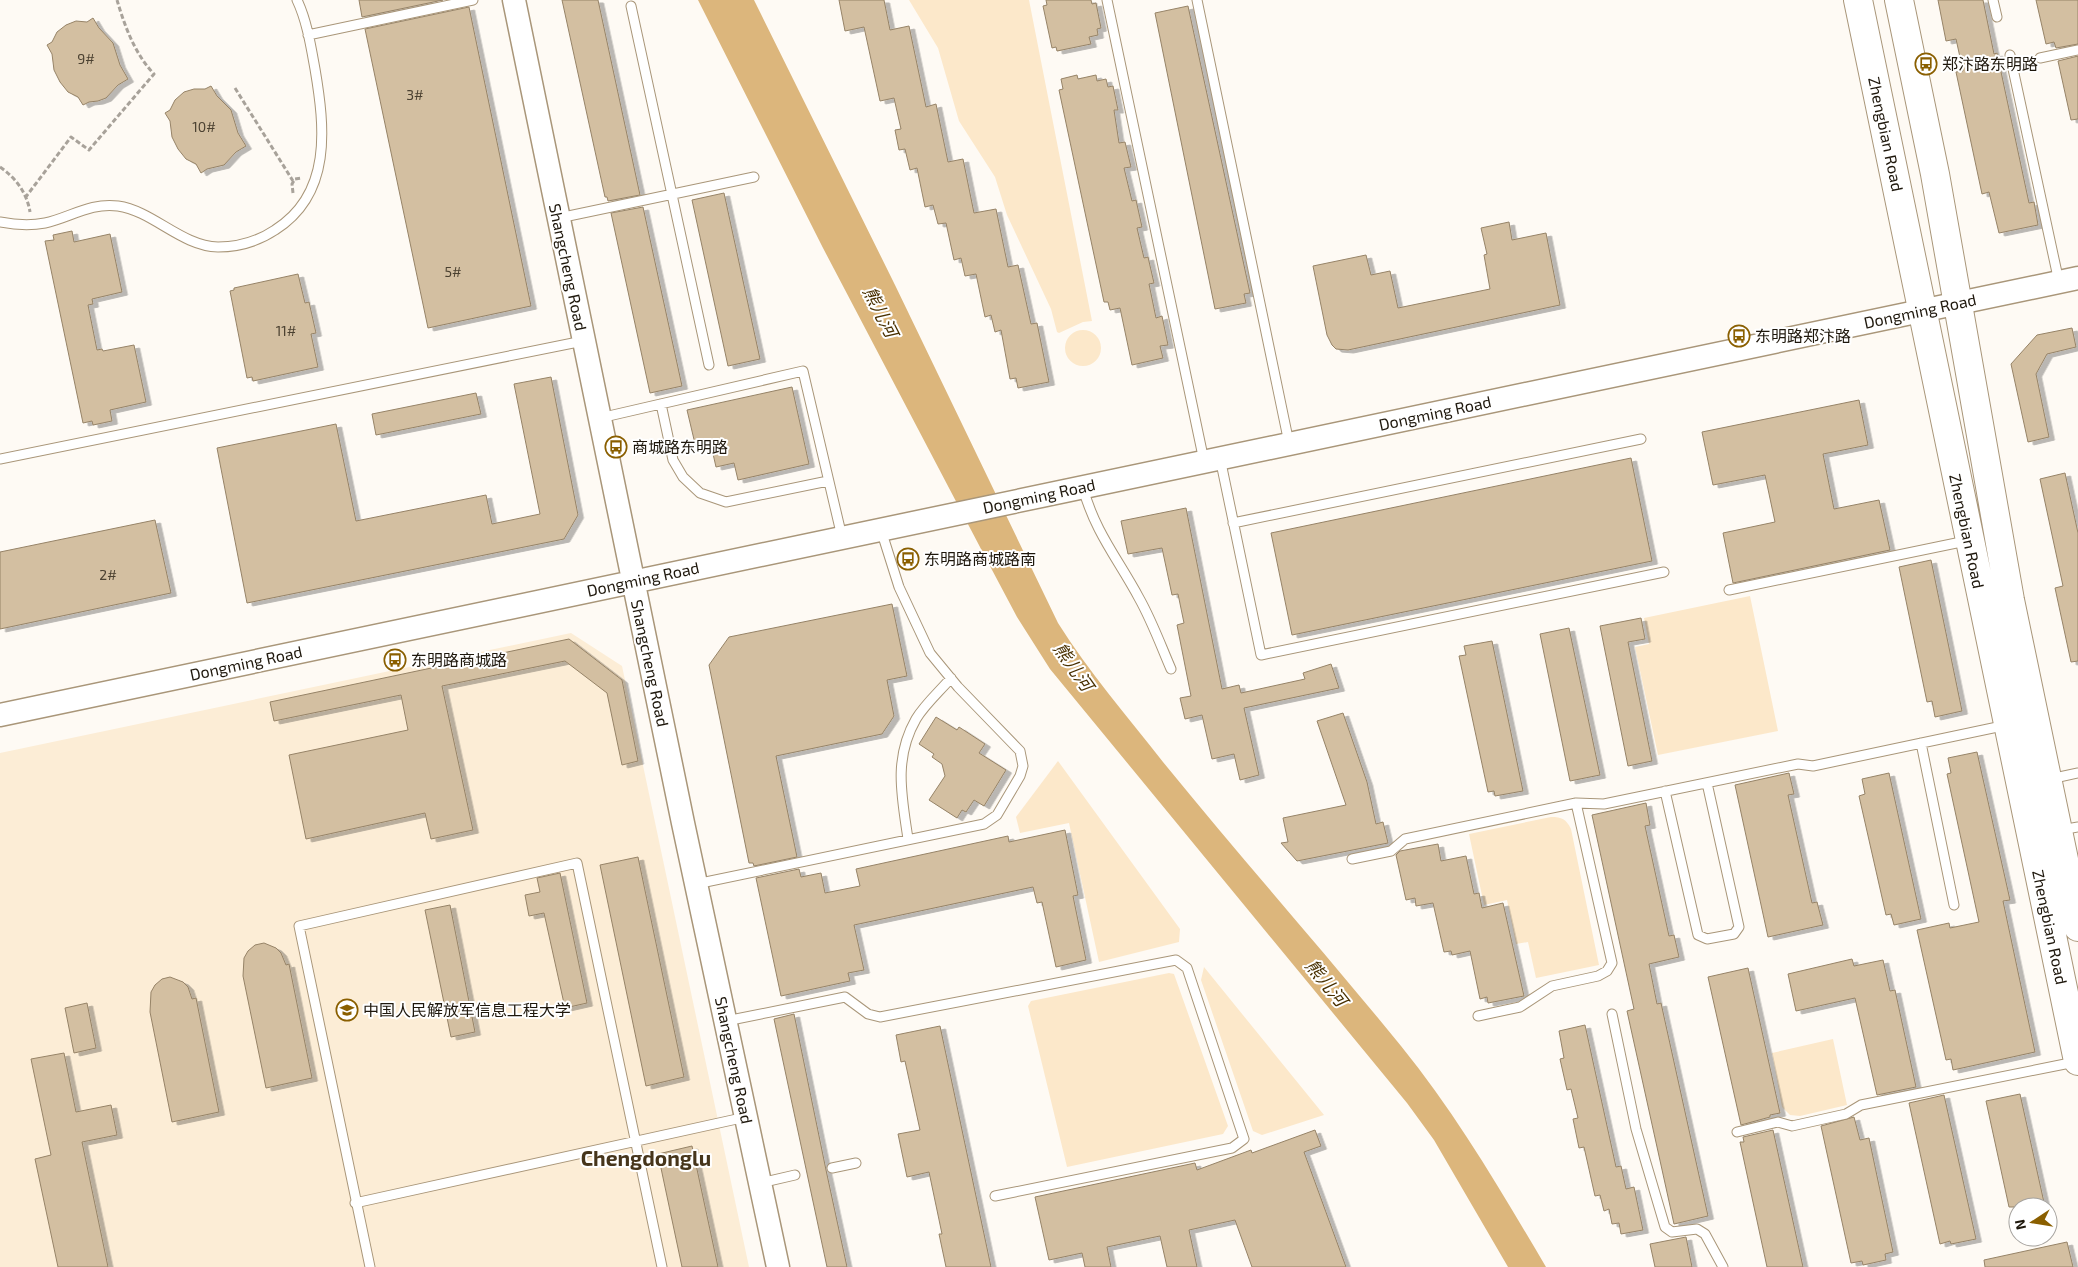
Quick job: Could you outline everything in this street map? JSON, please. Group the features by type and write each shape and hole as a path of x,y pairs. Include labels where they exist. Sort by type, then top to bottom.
{"main road":[{"name":"Zhengbian Road","path":"1858,0 2078,1061"},
{"name":"Zhengbian Road","path":"1900,0 1936,174 2010,600 2047,779 2068,829 2078,927"}],"street":[{"name":"Shangcheng Road","path":"514,0 696,884 778,1267"},
{"name":"Dongming Road","path":"0,715 2069,280"}],"lane":[{"path":"0,222 23,226 32,225 46,223 97,206 118,206 135,212 193,241 223,246 238,246 261,239 285,224 302,208 312,189 319,167 323,141 318,87 308,35 297,0"},
{"path":"308,35 473,0"},
{"path":"1107,0 1212,460 1233,523 1261,655 1664,572"},
{"path":"1197,0 1289,444"},
{"path":"1993,0 1997,16"},
{"path":"631,6 709,365"},
{"path":"2040,58 2078,50"},
{"path":"2010,55 2069,280"},
{"path":"558,218 754,177"},
{"path":"0,459 584,341"},
{"path":"600,418 803,371 842,537"},
{"path":"661,404 673,460 683,478 700,493 726,502 828,481"},
{"path":"1233,523 1641,439"},
{"path":"1083,487 1097,529 1140,600 1171,669"},
{"path":"696,884 984,824 997,815 1020,776 1023,766 1020,751 930,653 899,586 881,529"},
{"path":"1729,590 1969,540"},
{"path":"908,839 900,778 904,746 916,718 951,678"},
{"path":"1352,859 1391,851 1405,839 1576,803 1604,804 1798,764 1813,766 2008,725"},
{"path":"1921,743 1954,905"},
{"path":"2047,779 2078,773"},
{"path":"1665,791 1698,935 1707,940 1734,934 1739,927 1707,783"},
{"path":"1478,1016 1520,1007 1532,1001 1552,986 1598,976 1607,972 1612,963 1576,803"},
{"path":"370,1267 355,1203 299,926 577,863 662,1267"},
{"path":"725,1021 845,997 868,1014 880,1017 1176,960 1187,968 1244,1139 1232,1148 996,1196"},
{"path":"1612,1014 1636,1129 1665,1227 1672,1232 1697,1229 1705,1234 1723,1267"},
{"path":"1737,1132 1778,1122 1792,1126 1846,1114 1861,1105 2078,1061"},
{"path":"355,1203 746,1117"},
{"path":"832,1168 856,1163"},
{"path":"760,1183 795,1176"}],"path":[{"path":"26,198 71,137 88,150 154,74 141,61 117,0"},
{"path":"235,88 293,182"},
{"path":"0,167 13,177 26,198 32,225"}],"shaded area":[{"path":"909,0 1029,0 1092,321 1083,322 1059,333 1057,332 1051,309 1007,215 995,177 959,121 938,48"},
{"path":"1083,330 1090,331 1096,335 1100,341 1100,355 1096,361 1090,365 1083,366 1076,365 1070,361 1066,355 1065,348 1066,341 1070,335 1076,331"},
{"path":"1750,596 1778,731 1658,755 1635,647 1649,644 1644,618"},
{"name":"中国人民解放军信息工程大学","path":"571,633 622,666 749,1267 0,1267 0,753"},
{"path":"1058,761 1180,929 1179,942 1099,962 1069,823 1020,833 1016,817"},
{"path":"1551,817 1563,819 1571,829 1599,965 1536,978 1528,942 1516,944 1507,900 1484,905 1469,834"},
{"path":"1204,967 1324,1115 1262,1135 1253,1131 1201,980"},
{"path":"1169,973 1174,974 1228,1126 1223,1134 1067,1167 1028,1006 1031,1001"},
{"path":"1833,1039 1847,1105 1800,1116 1790,1115 1782,1107 1772,1053"}],"water":[{"name":"熊儿河","path":"698,0 754,0 895,285 1058,623 1082,659 1163,762 1372,1010 1421,1072 1478,1154 1546,1267 1508,1267 1434,1140 1407,1103 1050,669 1017,617 991,568 823,248"}],"building":[{"path":"359,0 443,0 362,17"},
{"path":"562,0 598,0 640,195 608,201 607,197 605,197"},
{"path":"839,0 884,0 890,30 909,26 926,107 936,104 948,162 963,159 974,213 996,209 1008,267 1018,265 1031,324 1037,323 1049,382 1018,388 1016,378 1010,379 1001,330 995,332 991,315 985,317 976,274 965,276 961,258 954,260 946,223 938,224 933,205 925,207 917,168 910,170 905,149 899,150 895,130 901,129 894,98 880,101 864,27 845,31"},
{"path":"1046,0 1091,0 1092,4 1096,3 1101,28 1097,29 1098,35 1089,37 1091,44 1057,51 1056,47 1052,48 1043,6 1047,5"},
{"path":"1938,0 1983,0 1994,54 1997,53 2029,203 2034,202 2038,225 1999,233 1989,192 1982,194 1956,72 1963,71 1956,39 1946,41"},
{"path":"2036,0 2078,0 2078,44 2056,48 2054,42 2046,44"},
{"path":"1188,6 1250,293 1244,294 1246,303 1215,309 1155,13"},
{"path":"469,7 531,306 428,328 365,29"},
{"path":"93,18 99,28 113,43 120,65 128,79 118,85 106,98 83,105 78,97 68,92 60,82 54,70 52,54 47,45 52,42 57,32 66,25 76,21 87,22"},
{"path":"2078,56 2078,119 2071,120 2058,61"},
{"path":"1077,75 1078,79 1096,75 1097,81 1106,79 1108,87 1113,86 1118,110 1114,110 1119,143 1125,142 1131,167 1124,168 1132,201 1136,200 1142,227 1137,228 1144,258 1148,257 1154,283 1149,284 1156,318 1162,316 1168,345 1160,346 1163,358 1132,365 1120,308 1110,310 1108,302 1104,302 1059,90 1063,89 1061,79"},
{"path":"211,86 217,96 231,110 238,133 246,146 236,152 224,165 207,169 201,173 196,164 186,159 178,149 172,137 170,121 165,113 170,110 175,100 184,92 194,89 205,89"},
{"path":"724,193 760,359 728,366 692,200"},
{"path":"643,207 682,386 650,393 611,213"},
{"path":"1509,222 1512,240 1546,233 1560,305 1348,350 1336,349 1332,345 1327,335 1313,266 1366,255 1371,275 1390,271 1398,308 1490,289 1484,255 1487,254 1481,228"},
{"path":"72,231 74,242 110,234 122,292 92,299 93,304 88,305 97,350 102,349 103,351 134,345 146,402 110,410 112,421 93,425 92,421 83,423 45,241 54,240 53,235"},
{"path":"298,274 305,303 309,302 316,333 311,334 318,367 253,381 252,377 247,378 230,291 234,290 234,288"},
{"path":"2072,328 2076,347 2047,354 2036,374 2049,437 2028,442 2011,364 2037,335"},
{"path":"551,377 578,515 564,539 247,603 217,448 336,424 356,521 486,495 492,524 540,514 514,384"},
{"path":"792,387 809,464 738,480 734,463 716,467 711,445 696,448 687,410"},
{"path":"476,393 481,414 376,435 372,414"},
{"path":"1859,400 1868,445 1823,454 1834,509 1879,500 1890,550 1733,583 1723,533 1775,522 1765,475 1713,485 1702,432"},
{"path":"1631,458 1652,561 1292,635 1271,533"},
{"path":"2065,473 2078,533 2078,661 2071,662 2055,588 2063,586 2040,479"},
{"path":"1186,508 1222,689 1239,685 1241,693 1305,679 1303,673 1331,664 1339,688 1244,708 1259,775 1240,780 1234,754 1212,759 1202,715 1185,719 1180,698 1191,696 1177,625 1184,623 1178,594 1172,595 1162,548 1128,554 1121,521"},
{"path":"155,520 171,593 0,629 0,552"},
{"path":"1931,560 1962,711 1935,717 1932,701 1927,702 1899,567"},
{"path":"892,604 907,676 887,680 894,716 882,734 776,756 797,857 754,866 753,863 749,863 709,665 729,637"},
{"path":"1641,618 1645,639 1628,642 1652,761 1628,766 1600,626"},
{"path":"1569,628 1600,775 1570,781 1540,634"},
{"path":"569,639 622,680 638,761 622,765 607,693 565,661 442,686 473,830 431,839 425,813 306,839 289,755 408,730 401,695 274,721 270,702"},
{"path":"1492,641 1523,791 1495,796 1494,791 1488,792 1459,656 1466,655 1464,646"},
{"path":"1343,713 1367,782 1376,824 1383,822 1388,843 1297,861 1281,843 1288,842 1283,818 1346,805 1317,721"},
{"path":"936,717 957,730 959,727 985,744 979,753 1006,770 984,806 974,800 966,812 962,810 957,818 929,800 945,776 942,764 932,757 934,754 919,744"},
{"path":"1977,752 2010,900 2003,901 2035,1052 1953,1070 1951,1059 1946,1060 1917,930 1949,923 1950,928 1979,922 1947,774 1951,773 1948,758"},
{"path":"1789,773 1794,794 1788,795 1812,903 1817,902 1823,925 1768,937 1735,785"},
{"path":"1889,773 1921,919 1894,925 1891,914 1886,915 1859,796 1865,794 1862,779"},
{"path":"1646,803 1650,825 1645,826 1669,936 1674,935 1679,957 1649,964 1657,1004 1661,1003 1708,1216 1674,1224 1627,1011 1634,1009 1592,815"},
{"path":"1065,830 1078,895 1073,896 1086,960 1056,967 1042,902 1037,903 1033,887 854,925 864,970 848,973 850,981 781,996 756,878 799,869 801,877 821,873 825,893 860,886 856,869 1008,836 1009,842"},
{"path":"1438,844 1441,861 1466,856 1474,894 1479,893 1482,908 1503,903 1524,996 1488,1003 1487,997 1480,999 1470,951 1452,955 1451,951 1444,952 1433,903 1416,906 1415,898 1406,900 1396,855 1400,851"},
{"path":"638,857 684,1077 646,1086 600,865"},
{"path":"560,873 587,1003 565,1008 544,913 529,916 525,895 540,892 537,878"},
{"path":"450,905 475,1032 451,1037 425,910"},
{"path":"264,943 276,948 281,953 286,965 289,964 312,1078 266,1088 243,976 244,958 248,951 255,945"},
{"path":"1852,959 1854,966 1883,960 1890,991 1895,990 1916,1087 1877,1095 1855,998 1796,1011 1788,974"},
{"path":"1748,968 1780,1113 1741,1125 1708,977"},
{"path":"170,977 183,982 188,987 192,999 196,998 219,1112 172,1122 150,1012 151,992 155,985 162,979"},
{"path":"87,1003 96,1048 74,1053 65,1008"},
{"path":"794,1014 847,1267 827,1267 774,1019"},
{"path":"1585,1025 1616,1167 1621,1166 1626,1189 1634,1187 1643,1230 1621,1234 1619,1223 1612,1224 1609,1209 1604,1211 1600,1195 1595,1196 1584,1147 1579,1148 1573,1119 1578,1118 1571,1089 1567,1090 1560,1059 1564,1058 1559,1031"},
{"path":"940,1026 991,1267 946,1267 939,1234 942,1234 929,1172 907,1177 898,1134 920,1130 905,1061 901,1062 896,1035"},
{"path":"64,1053 76,1112 111,1105 117,1135 82,1142 108,1267 58,1267 35,1159 51,1155 31,1059"},
{"path":"2020,1094 2043,1197 2008,1197 2008,1202 1986,1101"},
{"path":"1944,1095 1976,1239 1951,1244 1950,1241 1940,1244 1909,1103"},
{"path":"1854,1117 1860,1140 1869,1138 1893,1252 1885,1254 1886,1260 1863,1265 1862,1261 1851,1263 1821,1126"},
{"path":"1315,1130 1321,1146 1304,1152 1346,1267 1252,1267 1235,1220 1189,1230 1197,1267 1167,1267 1160,1236 1107,1247 1111,1267 1085,1267 1082,1253 1049,1260 1035,1197 1195,1163 1197,1170 1251,1150 1252,1153"},
{"path":"1773,1130 1803,1267 1767,1267 1740,1142 1744,1142 1743,1137"},
{"path":"692,1146 718,1267 682,1267 658,1154"},
{"path":"1686,1237 1692,1267 1655,1267 1650,1244"},
{"path":"2067,1242 2073,1267 1985,1267 1984,1260 2044,1247 2058,1247 2058,1244"}],"place":[{"name":"郑汴路东明路","path":"1926,64"},
{"name":"东明路郑汴路","path":"1739,336"},
{"name":"商城路东明路","path":"616,447"},
{"name":"东明路商城路南","path":"908,559"},
{"name":"东明路商城路","path":"395,660"},
{"name":"中国人民解放军信息工程大学","path":"347,1010"}],"district":[{"name":"Chengdonglu","path":"646,1159"}]}
